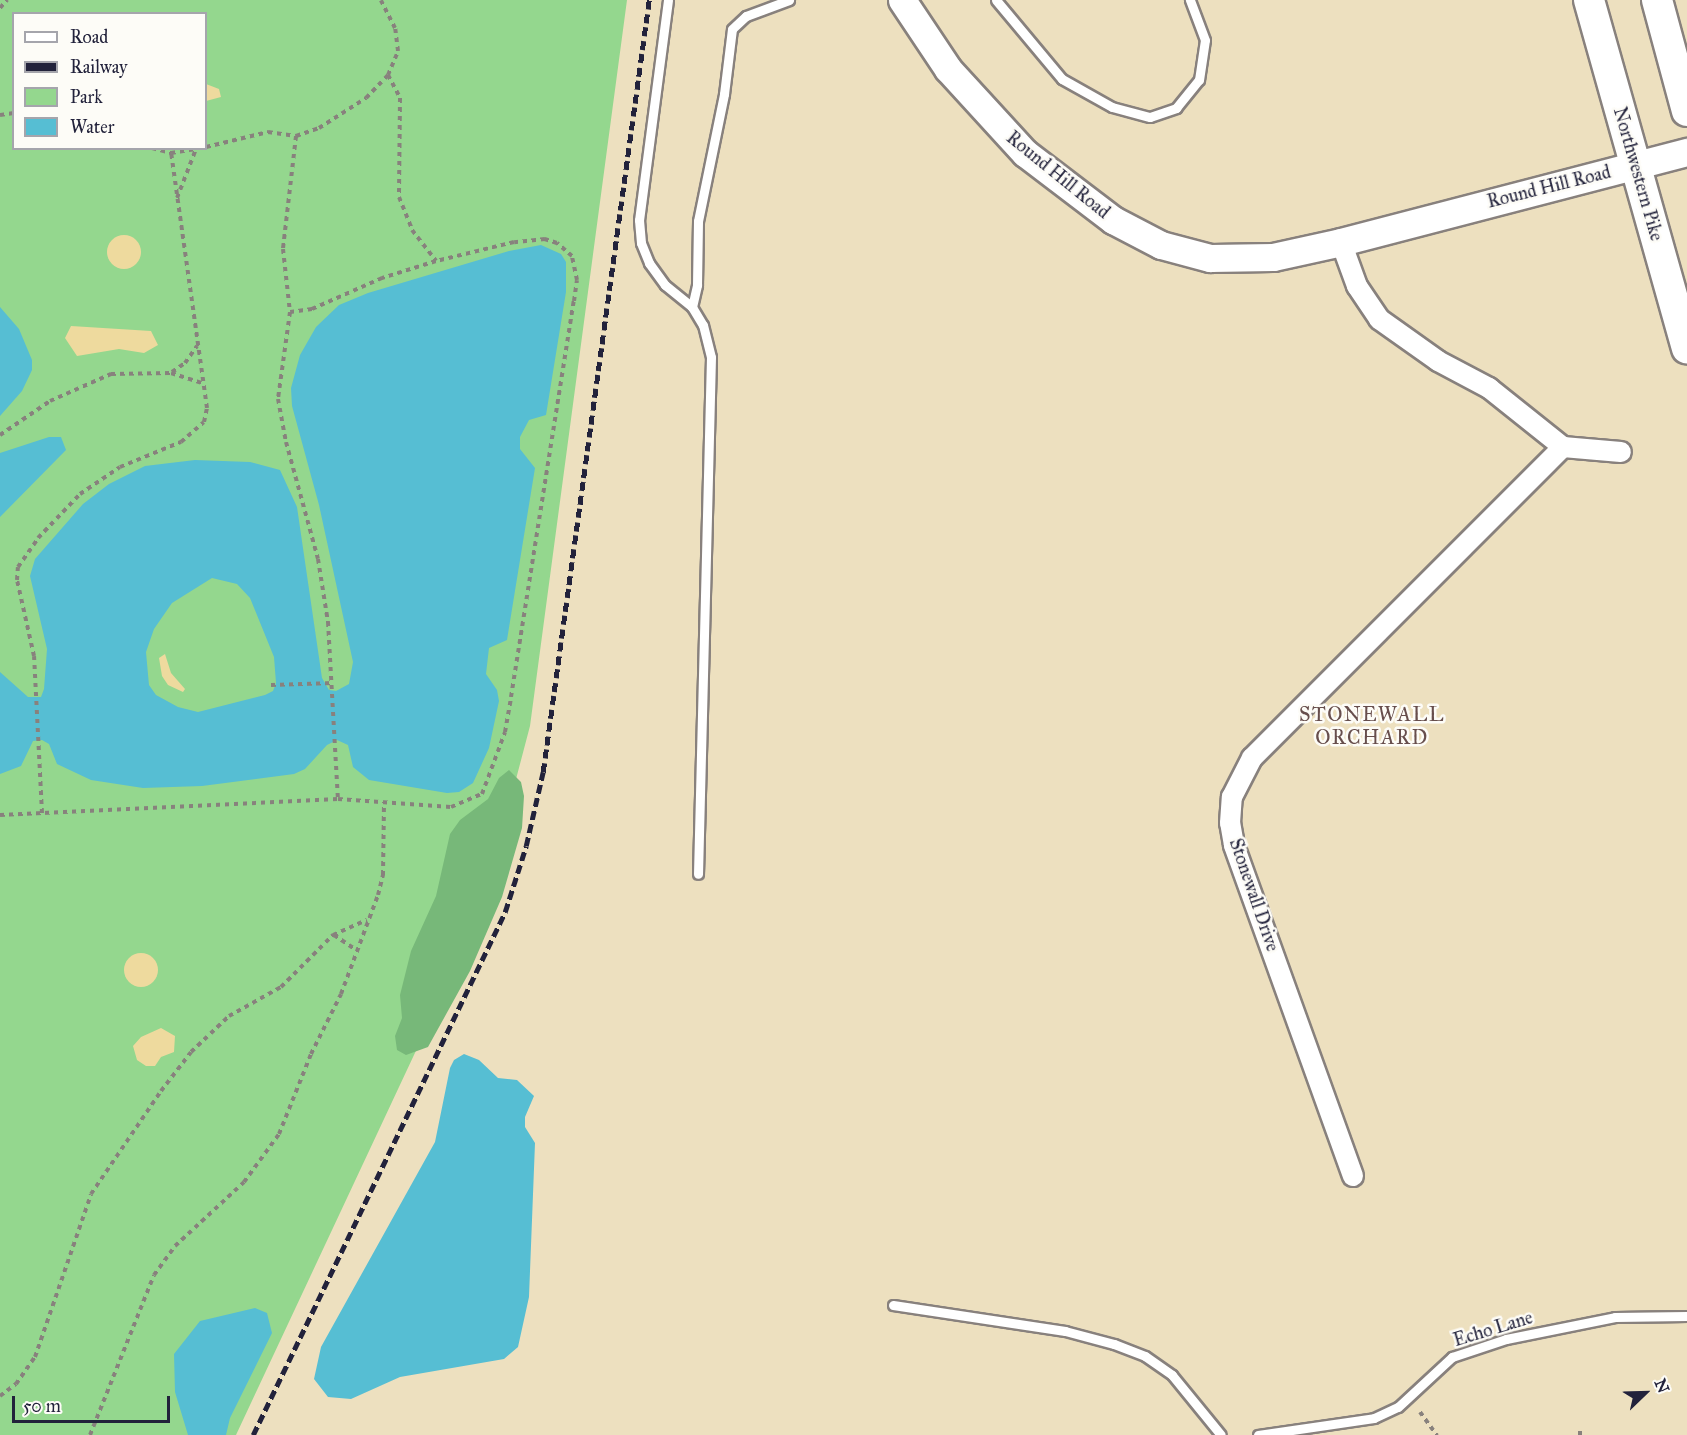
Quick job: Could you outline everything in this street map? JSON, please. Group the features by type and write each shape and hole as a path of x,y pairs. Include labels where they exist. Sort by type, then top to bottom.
{"main road":[{"name":"Northwestern Pike","path":"1589,0 1687,349"},
{"path":"1657,0 1687,111"}],"street":[{"name":"Round Hill Road","path":"902,0 948,69 985,113 1025,153 1113,220 1161,245 1209,258 1273,257 1341,242 1687,152"},
{"path":"1341,242 1357,286 1379,320 1438,361 1489,388 1563,447 1622,452"},
{"name":"Stonewall Drive","path":"1353,1176 1234,845 1230,823 1232,797 1252,758 1563,447"}],"lane":[{"path":"668,0 639,220 641,243 650,263 665,285 692,307 703,325 711,357 698,874"},
{"path":"692,307 697,285 698,221 724,94 732,29 746,16 789,0"},
{"path":"996,0 1062,79 1112,108 1150,117 1176,108 1199,80 1205,40 1190,0"},
{"path":"892,1305 1065,1331 1135,1352 1172,1376 1221,1435"},
{"name":"Echo Lane","path":"1258,1435 1374,1418 1398,1407 1452,1357 1506,1339 1615,1317 1687,1316"}],"path":[{"path":"0,8 7,0"},
{"path":"207,147 268,132 296,136 353,108 388,75 395,62 398,40 381,0"},
{"path":"388,75 400,98 399,196 412,230 436,261"},
{"path":"296,136 284,249 290,312 278,399 286,442 318,560 334,683 338,799"},
{"path":"160,150 171,153 190,150"},
{"path":"176,201 196,150"},
{"path":"42,813 32,640 17,580 26,553 80,494 99,479 193,433 204,422 207,408 201,383 198,345 171,153"},
{"path":"0,814 338,799 421,807 462,805 482,794 495,765 511,697 577,280 572,256 557,243 545,239 514,242 436,261 382,279 312,309 290,312"},
{"path":"171,373 185,363 198,345"},
{"path":"0,435 50,401 111,374 171,373 201,383"},
{"path":"271,686 334,683"},
{"path":"90,1435 154,1275 175,1246 244,1182 279,1134 311,1054 345,983 355,949 383,875 384,802"},
{"path":"0,1396 16,1384 35,1357 91,1194 161,1091 211,1031 229,1016 281,987 333,935 367,920"},
{"path":"333,935 355,949"},
{"path":"1420,1412 1437,1435"}],"green space":[{"path":"0,0 627,0 530,726 495,859 436,1008 236,1435 0,1435"},
{"path":"509,770 521,782 524,796 522,828 502,897 470,971 428,1047 406,1055 397,1050 395,1036 402,1018 400,995 411,951 436,896 450,834 460,820 488,799 499,778"}],"sand":[{"path":"207,84 219,89 221,97 207,101"},
{"path":"124,235 136,240 141,252 136,264 124,269 112,264 107,252 112,240"},
{"path":"71,326 151,331 158,345 144,353 119,349 77,356 65,338"},
{"path":"165,654 171,673 185,689 183,692 168,685 162,676 159,658"},
{"path":"141,953 153,958 158,970 153,982 141,987 129,982 124,970 129,958"},
{"path":"161,1028 175,1036 174,1052 161,1057 155,1066 146,1066 137,1060 133,1046 141,1037"}],"water":[{"path":"541,245 561,254 566,262 566,292 546,415 529,420 520,437 520,449 535,468 507,640 489,648 486,674 497,690 499,701 489,748 473,783 459,792 447,793 369,780 353,767 348,745 337,740 327,745 305,769 294,774 202,786 143,788 91,780 57,764 49,744 42,740 33,741 21,766 0,774 0,672 28,697 41,697 44,689 47,649 30,576 35,559 83,504 109,484 145,466 195,460 250,462 280,470 297,507 322,678 329,690 336,691 349,684 353,662 319,505 292,406 291,388 300,355 316,327 339,305 368,293 509,251","holes":["212,578 237,584 250,598 274,657 276,683 273,691 198,712 178,707 156,695 149,685 146,652 154,629 172,603"]},
{"path":"0,307 19,329 32,360 32,370 22,391 0,416"},
{"path":"49,437 61,437 66,450 0,517 0,453"},
{"path":"464,1054 479,1060 498,1078 517,1080 534,1096 525,1117 525,1127 535,1143 529,1297 518,1347 504,1359 400,1377 351,1399 328,1397 314,1379 321,1347 435,1142 450,1068 454,1060"},
{"path":"255,1308 267,1313 272,1333 230,1418 226,1435 188,1435 175,1392 174,1354 200,1321"}],"railway":[{"path":"253,1435 505,912 526,846 543,772 649,0"}],"district":[{"name":"STONEWALL ORCHARD","path":"1372,726"}]}
